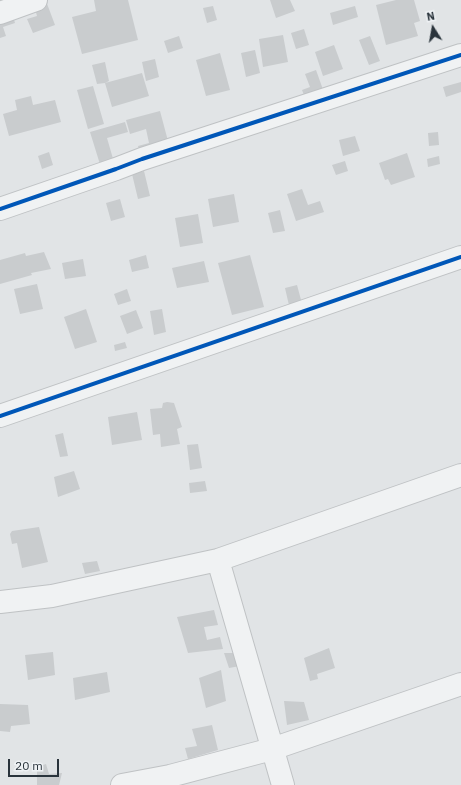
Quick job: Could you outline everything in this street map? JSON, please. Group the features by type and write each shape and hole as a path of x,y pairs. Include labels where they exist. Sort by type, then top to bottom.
{"street":[{"path":"0,13 36,0"},
{"path":"0,208 116,170 142,159 461,55"},
{"path":"0,416 461,258"},
{"path":"0,602 52,596 218,560 461,475"},
{"path":"218,560 283,785"},
{"path":"122,785 170,776 272,749 461,684"}],"building":[{"path":"94,0 128,0 138,40 82,54 72,17 96,11"},
{"path":"270,0 290,0 295,11 276,18"},
{"path":"396,0 414,0 420,21 414,23 418,36 386,45 376,5"},
{"path":"46,1 55,25 33,33 27,19 37,16 34,5"},
{"path":"213,6 217,20 207,23 203,8"},
{"path":"355,6 358,17 333,25 330,13"},
{"path":"12,13 15,23 3,27 6,36 0,38 0,17"},
{"path":"304,29 309,45 296,49 291,33"},
{"path":"283,35 288,62 263,67 259,39"},
{"path":"179,36 183,48 168,53 164,41"},
{"path":"370,36 380,61 369,65 359,40"},
{"path":"334,45 343,69 323,76 315,52"},
{"path":"255,50 260,73 246,77 241,53"},
{"path":"220,53 230,90 206,96 196,60"},
{"path":"155,59 159,77 146,81 142,62"},
{"path":"105,62 109,81 97,84 92,65"},
{"path":"316,70 326,98 308,105 302,90 310,87 305,74"},
{"path":"142,73 149,96 112,107 105,83"},
{"path":"461,82 461,92 446,97 443,87"},
{"path":"93,86 104,124 88,129 77,90"},
{"path":"31,96 33,105 55,100 61,122 9,136 3,114 17,110 15,100"},
{"path":"160,111 168,141 142,159 138,146 149,143 146,129 130,134 126,120"},
{"path":"125,122 128,132 107,138 116,169 103,174 90,132"},
{"path":"438,132 439,145 429,146 428,133"},
{"path":"355,136 360,151 343,156 339,140"},
{"path":"49,152 53,165 42,169 38,156"},
{"path":"407,153 415,177 391,185 388,179 385,180 379,163"},
{"path":"439,156 440,164 428,167 427,159"},
{"path":"345,161 348,171 336,175 332,165"},
{"path":"144,171 150,196 138,199 132,174"},
{"path":"302,189 308,205 320,201 324,212 296,221 287,194"},
{"path":"234,194 239,222 213,227 208,199"},
{"path":"120,199 125,217 111,221 106,203"},
{"path":"280,210 285,231 273,233 268,213"},
{"path":"198,214 203,243 180,247 175,218"},
{"path":"44,252 51,269 31,273 32,275 0,284 0,260 25,253 26,256"},
{"path":"146,255 149,268 132,272 129,260"},
{"path":"250,255 264,307 232,315 218,263"},
{"path":"83,259 86,276 65,279 62,263"},
{"path":"204,261 209,282 177,288 172,268"},
{"path":"37,284 43,309 20,314 14,289"},
{"path":"297,285 304,311 291,314 285,288"},
{"path":"127,289 131,301 118,305 114,294"},
{"path":"86,309 97,342 75,349 64,317"},
{"path":"162,309 166,332 154,335 150,311"},
{"path":"136,310 143,328 127,334 120,316"},
{"path":"125,342 127,348 115,351 114,345"},
{"path":"163,403 174,403 182,427 177,429 180,444 161,447 160,434 153,435 150,409 162,408"},
{"path":"137,412 142,440 112,445 108,417"},
{"path":"63,433 68,456 60,457 55,435"},
{"path":"198,444 202,468 190,470 187,445"},
{"path":"74,471 80,489 58,497 54,477"},
{"path":"205,481 207,491 190,493 189,483"},
{"path":"39,527 48,562 22,568 17,543 12,544 10,534 12,531"},
{"path":"97,561 100,571 85,574 82,563"},
{"path":"214,610 218,625 204,627 207,640 220,637 223,649 188,653 177,617"},
{"path":"329,648 335,668 317,674 318,679 310,681 304,658"},
{"path":"53,652 55,675 28,680 25,655"},
{"path":"224,653 237,653 240,666 229,668"},
{"path":"221,670 226,701 206,708 199,678"},
{"path":"107,672 110,692 75,700 73,678"},
{"path":"284,701 304,702 309,720 287,725"},
{"path":"0,704 28,705 30,724 11,726 10,732 0,731"},
{"path":"212,725 218,750 188,759 185,748 197,746 192,729"},
{"path":"46,764 49,774 62,773 59,785 37,785 37,767"}],"cycle path":[{"path":"0,209 142,159 461,55"},
{"path":"0,416 461,257"}]}
